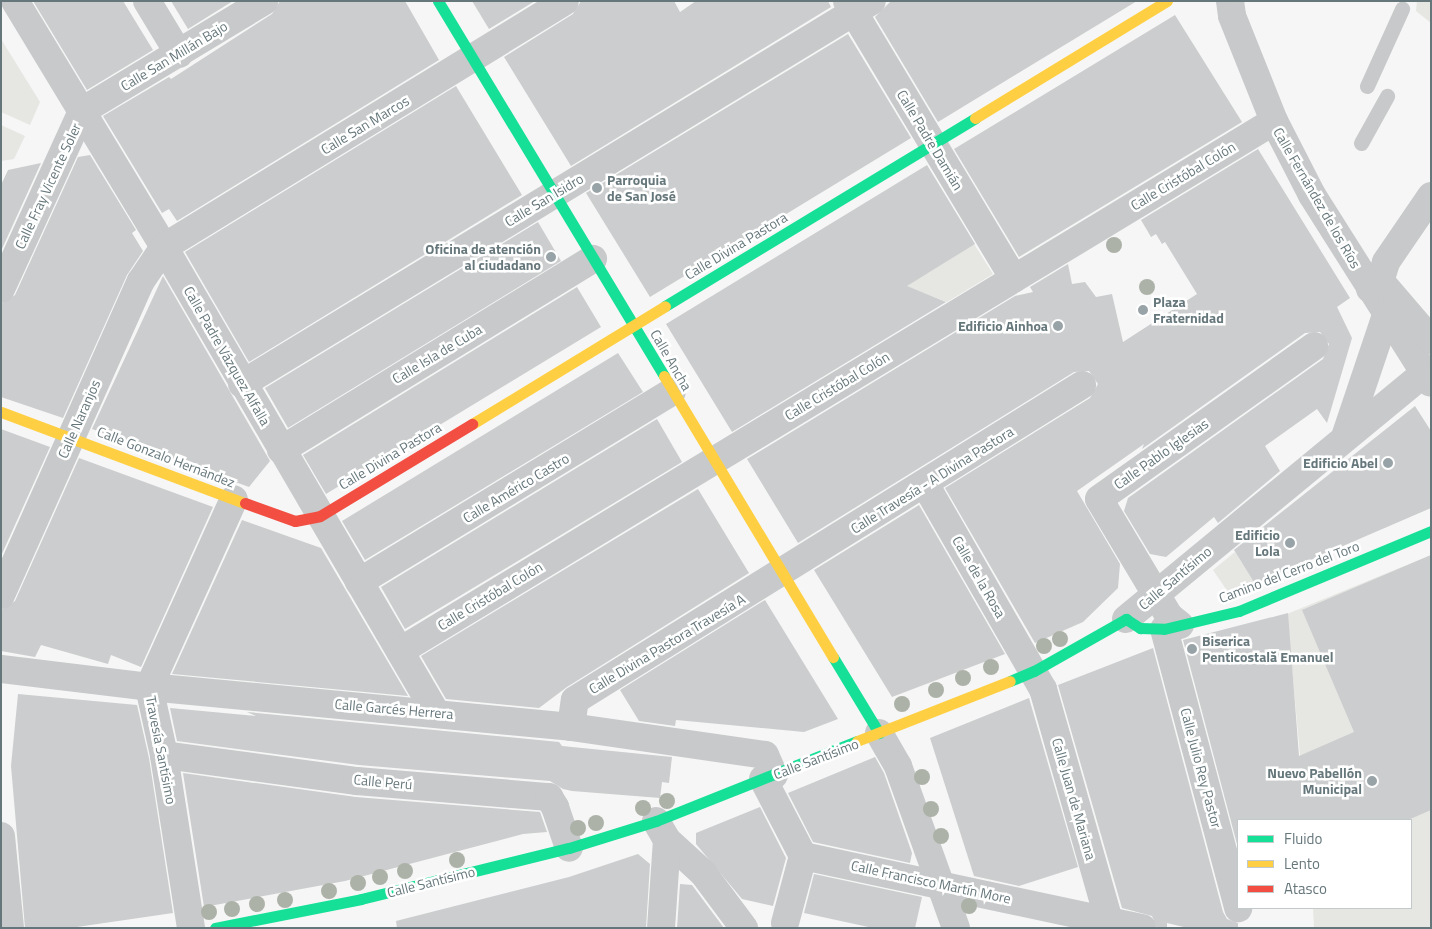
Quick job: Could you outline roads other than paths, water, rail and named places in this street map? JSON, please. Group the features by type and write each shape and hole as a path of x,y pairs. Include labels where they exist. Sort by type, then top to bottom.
{"main road":[{"name":"Calle Ancha","path":"438,1 879,733"},
{"name":"Calle Divina Pastora","path":"320,516 1167,1"},
{"name":"Calle Gonzalo Hernández","path":"1,412 295,521 320,516"},
{"name":"Camino del Cerro del Toro","path":"1126,619 1140,628 1172,627 1239,611 1431,531"},
{"name":"Calle Santísimo","path":"215,928 361,899 569,848 661,831 769,777 1034,671 1126,619"}],"street":[{"name":"Calle Padre Vázquez Alfalla","path":"15,1 164,247 242,384 436,712"},
{"path":"147,1 179,54"},
{"name":"Calle San Millán Bajo","path":"82,111 264,1"},
{"name":"Calle San Marcos","path":"164,247 565,1"},
{"name":"Calle Fernández de los Ríos","path":"1230,1 1232,16 1274,121 1312,195 1375,285 1431,340"},
{"name":"Calle Padre Damián","path":"858,5 933,144 1014,279"},
{"name":"Calle San Isidro","path":"242,384 554,194 858,5"},
{"name":"Calle Fray Vicente Soler","path":"1,288 82,111"},
{"name":"Calle Cristóbal Colón","path":"400,650 1274,121"},
{"path":"1375,285 1386,262 1431,196"},
{"name":"Calle Naranjos","path":"1,595 140,281 164,247"},
{"name":"Calle Isla de Cuba","path":"281,450 593,259"},
{"name":"Calle Fernández de los Ríos","path":"1375,285 1386,315 1428,375"},
{"path":"1345,437 1386,315"},
{"name":"Calle Pablo Iglesias","path":"1156,593 1099,499 1314,346"},
{"name":"Calle Santísimo","path":"1126,619 1345,437 1428,375"},
{"name":"Calle Travesía - A Divina Pastora","path":"782,574 1082,386"},
{"name":"Calle Américo Castro","path":"359,582 672,392"},
{"name":"Calle de la Rosa","path":"925,484 1034,671"},
{"name":"Travesía Santísimo","path":"192,928 164,755 149,687 234,499"},
{"name":"Calle Divina Pastora Travesía A","path":"571,727 575,700 782,574"},
{"path":"1156,593 1169,616 1172,627"},
{"name":"Calle Julio Rey Pastor","path":"1172,627 1237,904"},
{"name":"Calle Garcés Herrera","path":"1,669 149,687 436,712 571,727 765,755 769,777"},
{"name":"Calle Juan de Mariana","path":"1034,671 1043,688 1107,924"},
{"path":"879,733 898,766 956,928"},
{"name":"Calle Perú","path":"164,755 357,780 548,796 556,807 569,848"},
{"path":"769,777 803,856 790,926"},
{"path":"661,831 661,928"},
{"path":"661,831 703,873 744,928"},
{"path":"1,836 10,928"},
{"name":"Calle Francisco Martín More","path":"803,856 941,884 1107,924 1142,928"},
{"name":"Calle Julio Rey Pastor","path":"1238,909 1244,928"}],"lane":[{"path":"1367,86 1402,9"},
{"path":"1361,143 1386,96"}],"place":[{"name":"Parroquia de San José","path":"597,188"},
{"name":"Oficina de atención al ciudadano","path":"551,257"},
{"name":"Plaza Fraternidad","path":"1143,310"},
{"name":"Edificio Ainhoa","path":"1058,326"},
{"name":"Edificio Abel","path":"1388,463"},
{"name":"Edificio Lola","path":"1290,543"},
{"name":"Biserica Penticostală Emanuel","path":"1192,649"},
{"name":"Nuevo Pabellón Municipal","path":"1372,781"}]}
